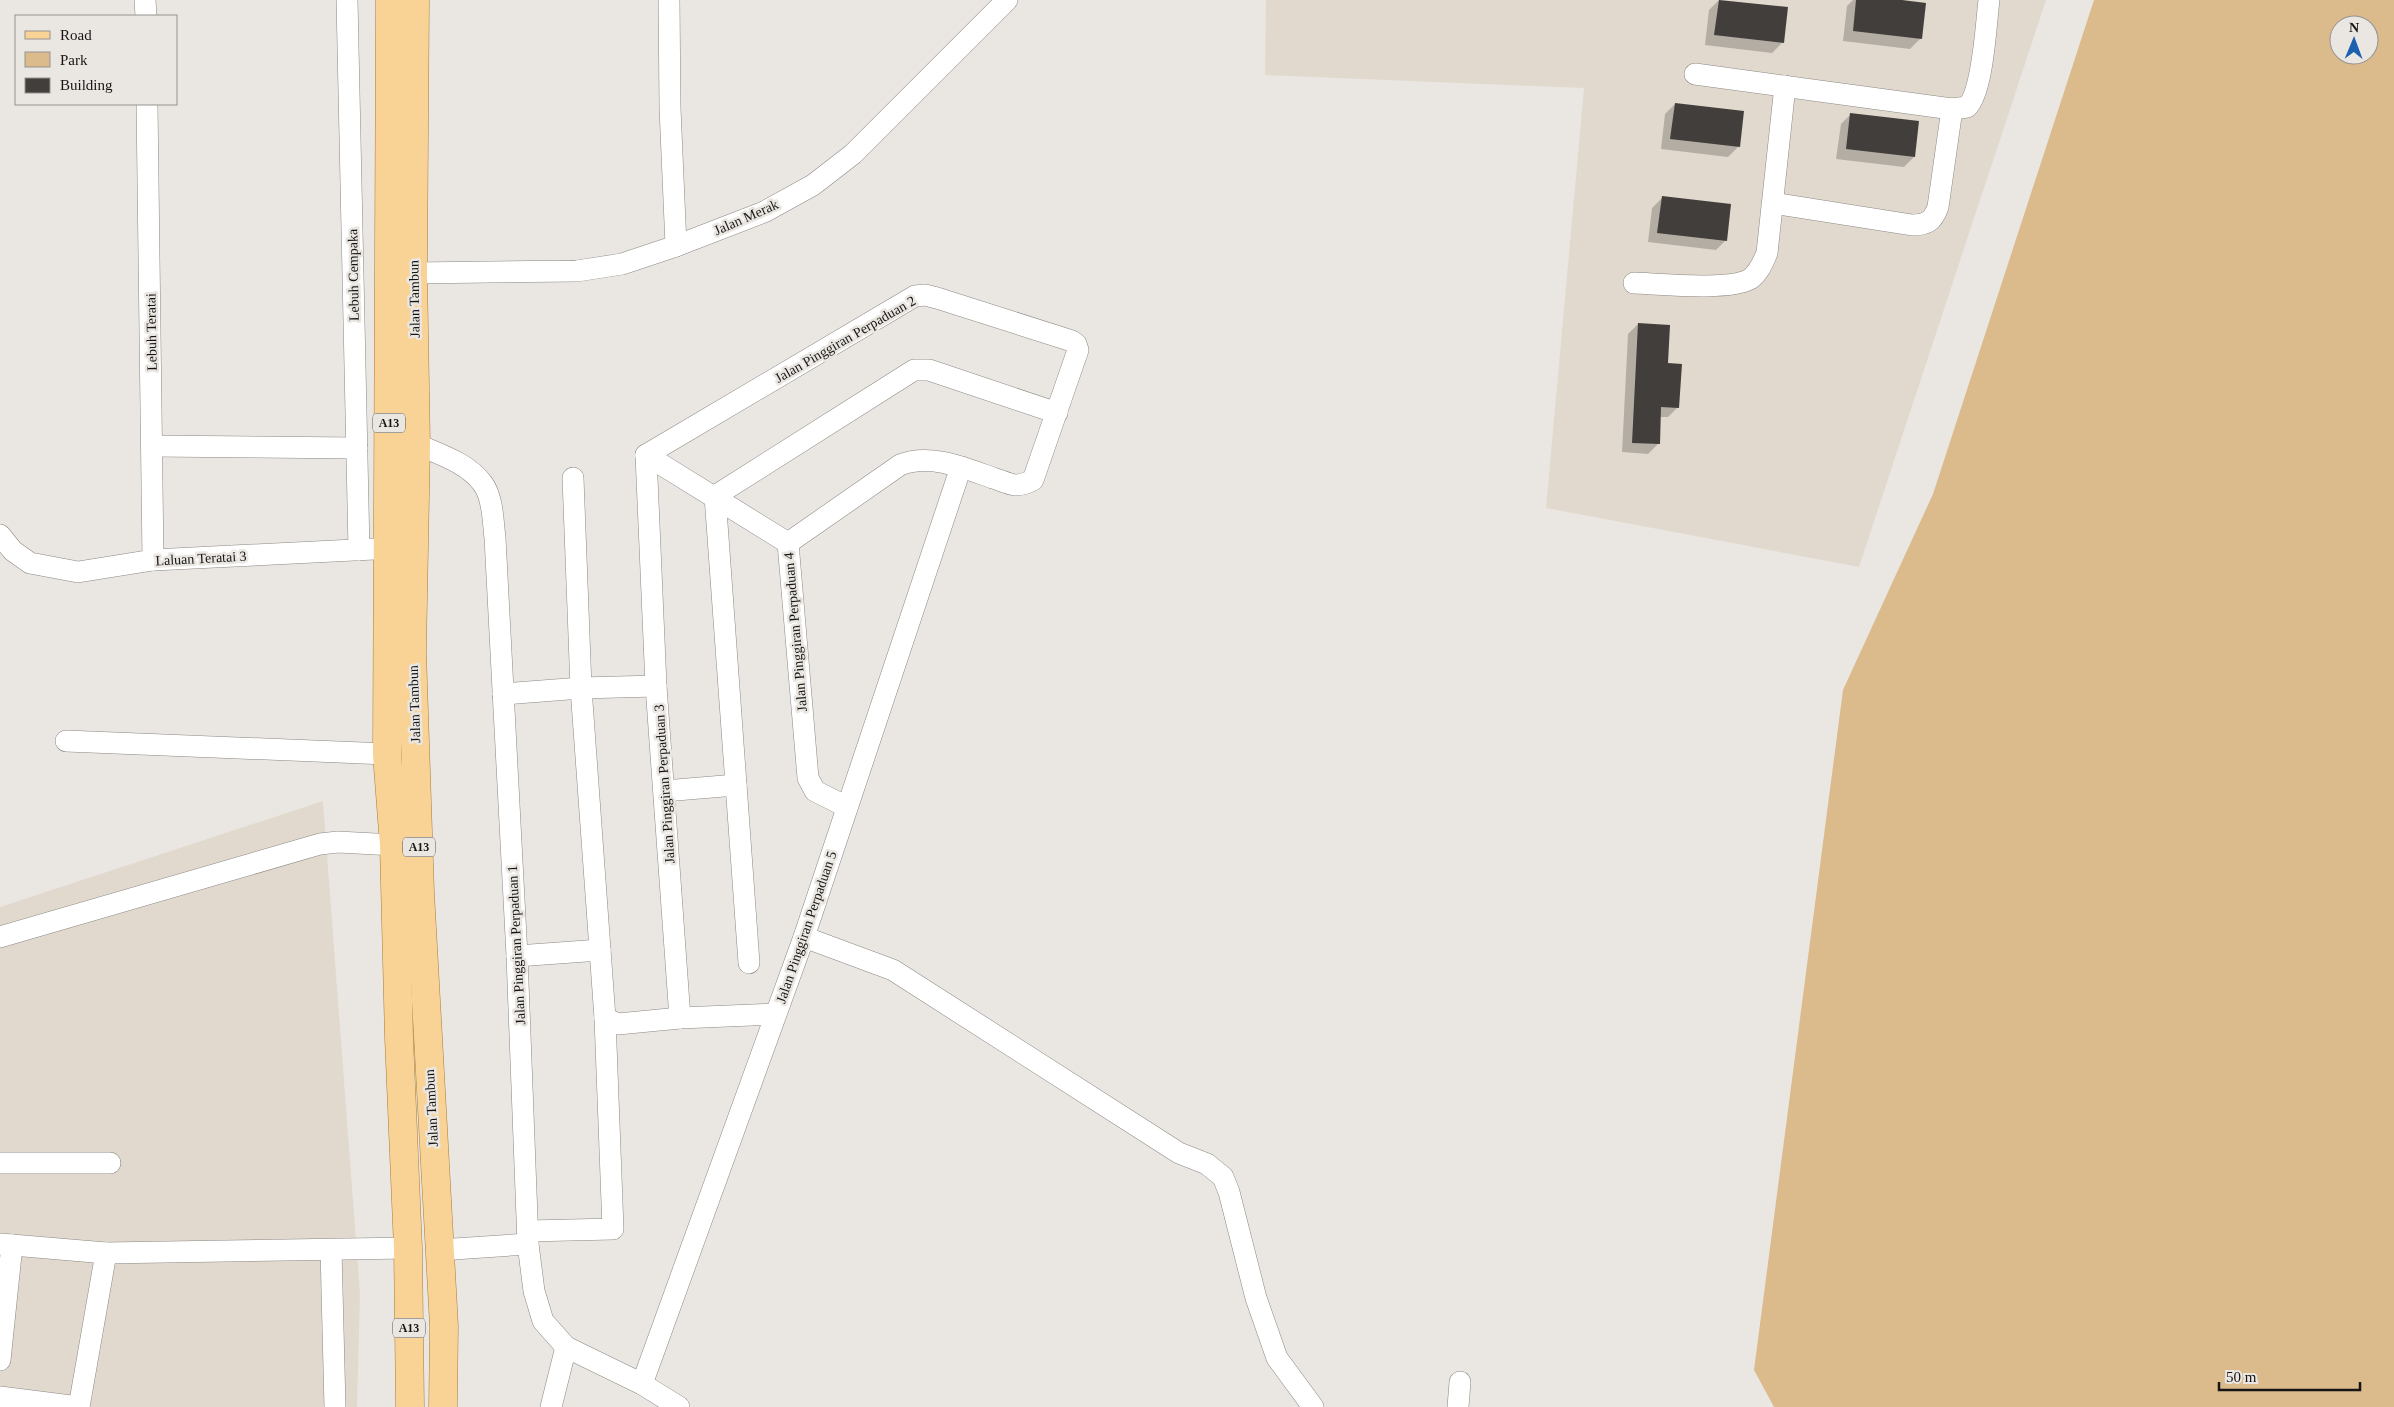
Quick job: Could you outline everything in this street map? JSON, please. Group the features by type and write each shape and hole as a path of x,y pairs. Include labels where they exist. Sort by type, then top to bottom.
{"main road":[{"name":"Jalan Tambun","path":"390,0 401,549 413,705 427,1036 444,1326 443,1407"},
{"name":"Jalan Tambun","path":"411,1407 408,1248 399,1038 394,845 387,754 401,549 416,444 413,273 415,0"},
{"path":"413,705 411,729 412,826 408,838 394,845 404,852 409,859 422,912"},
{"path":"408,1248 424,1223 427,1202 424,1144 427,1036"},
{"path":"411,1407 416,1269 423,1254 439,1250"}],"street":[{"path":"146,0 146,15"},
{"name":"Lebuh Cempaka","path":"347,0 359,550"},
{"path":"669,0 670,108 676,246"},
{"name":"Jalan Merak","path":"413,273 577,271 622,264 676,246 764,212 813,185 860,147 1007,0"},
{"path":"1695,74 1952,109 1967,107 1975,98 1989,0"},
{"path":"1634,283 1729,285 1752,278 1762,266 1767,253 1785,86"},
{"name":"Lebuh Teratai","path":"147,105 153,560"},
{"path":"1773,202 1912,225 1929,222 1934,217 1938,207 1952,109"},
{"name":"Jalan Pinggiran Perpaduan 2","path":"646,455 915,296 925,295 1076,344 1078,350 1033,480 1025,484 1014,485 961,467"},
{"path":"715,496 914,370 929,370 1057,413"},
{"name":"Jalan Pinggiran Perpaduan 1","path":"416,444 469,469 484,485 495,538 517,956 528,1238 534,1291 543,1321 566,1347 642,1384 679,1407"},
{"path":"152,446 357,448"},
{"path":"646,455 788,543"},
{"name":"Jalan Pinggiran Perpaduan 3","path":"646,455 656,686 680,1018"},
{"name":"Jalan Pinggiran Perpaduan 4","path":"847,807 816,791 808,778 788,543 900,465 912,460 924,460 961,467"},
{"name":"Jalan Pinggiran Perpaduan 5","path":"642,1384 804,937 961,467"},
{"path":"439,1250 613,1229 605,1018 582,688 573,478"},
{"path":"715,496 749,963"},
{"name":"Laluan Teratai 3","path":"0,536 13,552 30,563 78,572 153,560 401,549"},
{"path":"503,694 582,688 656,686"},
{"path":"66,741 387,754"},
{"path":"664,791 736,785"},
{"path":"0,937 320,844 338,842 394,845"},
{"path":"804,937 893,970 1179,1153 1206,1164 1223,1177 1229,1192 1256,1298 1277,1358 1313,1407"},
{"path":"517,956 600,950"},
{"path":"605,1018 618,1024 680,1018 775,1014"},
{"path":"0,1163 110,1163"},
{"path":"0,1360 6,1244 106,1253 408,1248"},
{"path":"331,1250 335,1407"},
{"path":"0,1397 79,1407 106,1253"},
{"path":"551,1407 566,1347"},
{"path":"1458,1407 1460,1382"}],"shaded area":[{"path":"1266,0 2046,0 1859,567 1546,508 1584,88 1265,75"},
{"path":"323,801 360,1294 357,1407 0,1407 0,907"}],"green space":[{"path":"2094,0 2394,0 2394,1407 1774,1407 1754,1370 1843,690 1933,494"}],"building":[{"path":"1719,0 1788,7 1784,43 1714,35"},
{"path":"1856,0 1902,0 1926,3 1922,39 1853,31"},
{"path":"1675,103 1744,111 1740,147 1670,139"},
{"path":"1850,113 1919,121 1915,157 1846,149"},
{"path":"1662,196 1731,204 1727,241 1657,233"},
{"path":"1638,323 1670,325 1668,363 1682,364 1679,408 1661,407 1660,444 1632,443"}]}
